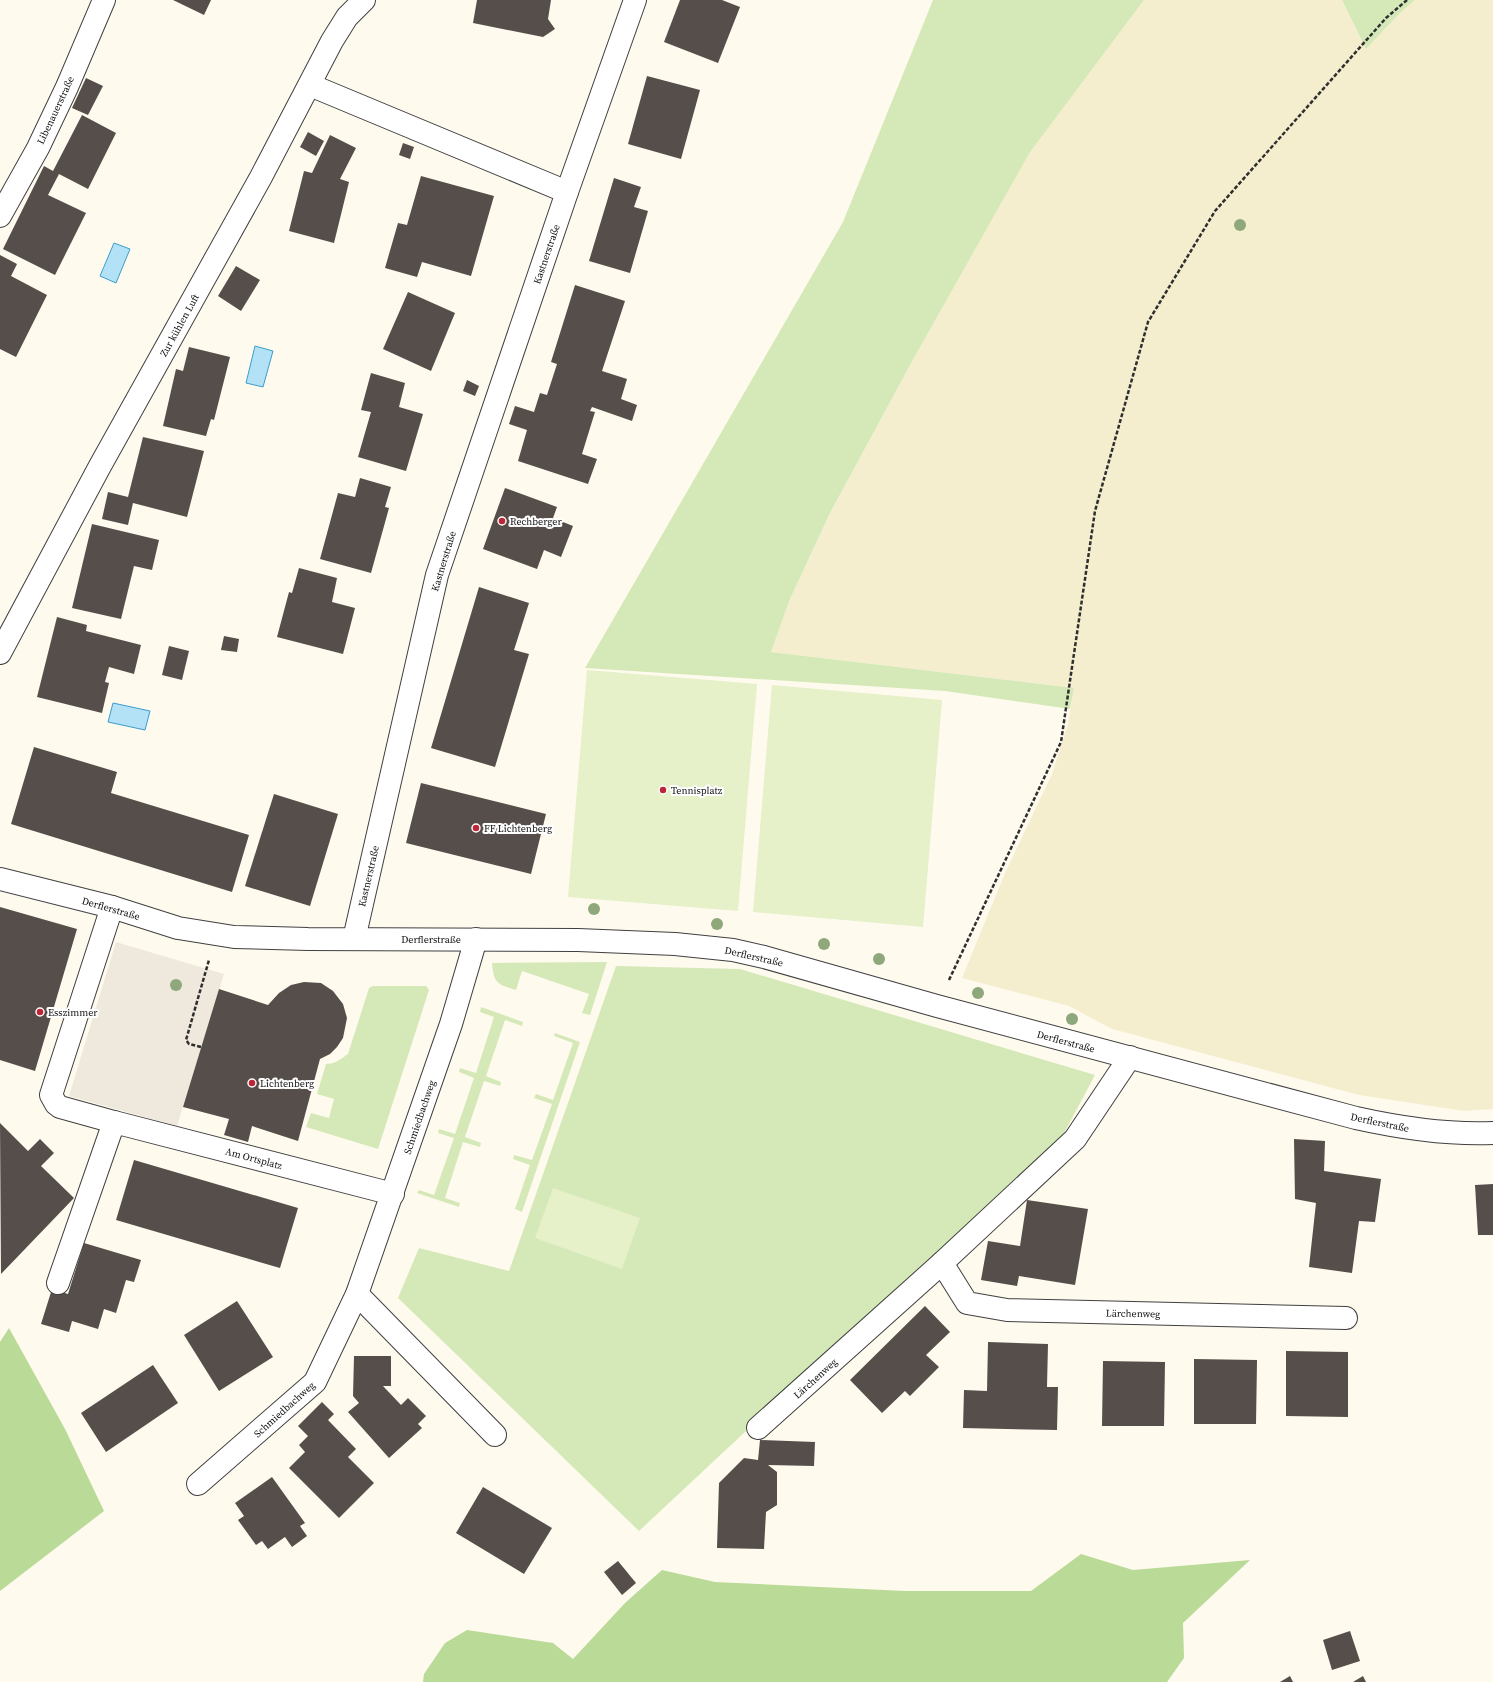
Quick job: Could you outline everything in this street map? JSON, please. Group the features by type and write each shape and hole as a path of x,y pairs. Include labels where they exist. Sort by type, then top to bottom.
{"street":[{"name":"Libenauerstraße","path":"0,216 41,141 67,87 104,0"},
{"name":"Zur kühlen Luft","path":"0,653 100,466 243,211 332,41 347,18 364,0"},
{"name":"Kastnerstraße","path":"354,939 437,575 566,192 635,0"},
{"path":"310,85 566,192"},
{"name":"Derflerstraße","path":"0,879 112,907 178,928 234,936 308,939 578,940 706,946 733,950 764,957 936,1006 1356,1118 1389,1125 1436,1132 1493,1133"},
{"name":"Am Ortsplatz","path":"112,907 51,1095 56,1104 60,1107 114,1122 393,1194"},
{"name":"Schmiedbachweg","path":"198,1484 315,1382 357,1294 453,1018 476,939"},
{"name":"Lärchenweg","path":"758,1428 942,1263 1075,1139 1130,1057"},
{"path":"58,1283 114,1122"},
{"name":"Lärchenweg","path":"942,1263 967,1303 1008,1310 1346,1318"},
{"path":"357,1294 495,1435"}],"path":[{"path":"936,1006 1061,742 1095,511 1148,322 1215,211 1386,18 1407,0"},
{"path":"201,1047 189,1044 186,1040 207,969"}],"shaded area":[{"path":"1144,0 1342,0 1366,49 1400,13 1415,0 1493,0 1493,1109 1464,1111 1359,1095 1112,1029 1069,1006 962,978 1005,873 1052,774 1068,724 1074,688 771,652 790,599 830,513 915,356 1030,151"},
{"path":"116,942 224,974 177,1126 69,1096"}],"green space":[{"path":"933,0 1144,0 1030,152 915,356 830,513 790,599 771,652 1074,688 1070,709 945,691 585,668 843,222"},
{"path":"1342,0 1415,0 1400,13 1366,49"},
{"name":"Tennisplatz","path":"587,670 757,684 738,911 568,897"},
{"path":"772,685 942,700 923,927 753,912"},
{"path":"607,962 590,1015 582,1013 589,994 522,971 516,990 501,984 495,979 492,963"},
{"path":"616,966 740,969 1095,1075 1063,1135 639,1531 398,1298 419,1248 509,1271"},
{"path":"373,986 426,986 429,990 378,1149 306,1127 311,1113 329,1118 334,1099 317,1094 326,1064 335,1062 348,1054 369,988"},
{"path":"481,1007 523,1022 522,1026 505,1020 486,1076 501,1082 500,1086 484,1081 465,1137 481,1143 480,1147 463,1142 445,1198 460,1203 459,1207 417,1193 419,1190 434,1195 454,1138 438,1133 439,1129 455,1134 474,1078 459,1072 460,1068 476,1073 494,1017 480,1012"},
{"path":"555,1033 580,1042 522,1212 515,1209 530,1165 513,1159 514,1155 532,1160 552,1104 534,1098 536,1094 553,1100 573,1043 554,1036"},
{"path":"553,1188 640,1218 622,1269 535,1238"},
{"path":"9,1328 65,1429 104,1511 0,1591 0,1342"},
{"path":"1081,1554 1133,1570 1250,1560 1183,1623 1184,1658 1167,1682 423,1682 424,1674 445,1643 467,1630 553,1643 573,1659 625,1603 662,1570 715,1582 905,1591 1031,1591"}],"water":[{"path":"114,243 130,249 116,283 100,276"},
{"path":"255,346 273,351 263,387 246,383"},
{"path":"113,703 150,711 145,730 108,722"}],"building":[{"path":"173,0 211,0 204,15"},
{"path":"477,0 551,0 548,19 555,29 543,37 473,23"},
{"path":"680,0 722,0 740,7 718,63 664,42"},
{"path":"647,76 700,90 681,159 628,144"},
{"path":"86,78 103,86 88,115 72,108"},
{"path":"82,115 116,133 88,189 59,174 48,195 86,213 55,275 3,249 44,166 53,171"},
{"path":"308,132 324,141 316,156 300,147"},
{"path":"330,135 356,148 340,179 349,182 334,243 289,231 304,171 312,173"},
{"path":"403,143 414,147 410,159 399,155"},
{"path":"421,176 494,196 471,276 422,262 417,277 385,268 398,223 407,225"},
{"path":"614,178 641,187 634,207 648,211 630,273 589,261"},
{"path":"0,255 17,264 11,276 47,295 16,357 0,349"},
{"path":"236,266 260,280 241,311 218,296"},
{"path":"575,285 625,301 602,371 627,379 621,399 637,405 632,421 592,407 590,411 595,412 582,454 597,459 588,484 518,461 527,430 509,424 515,406 534,412 540,393 547,395 557,364 551,362"},
{"path":"408,292 455,313 431,371 383,349"},
{"path":"189,347 230,357 214,420 211,419 206,436 163,426 176,369 183,371"},
{"path":"371,373 405,383 399,407 423,414 406,471 358,457 371,412 361,410"},
{"path":"467,380 479,386 475,396 463,391"},
{"path":"143,437 204,451 187,517 133,503 128,525 102,519 108,492 128,497"},
{"path":"360,478 391,487 385,507 389,508 371,573 320,559 338,493 355,497"},
{"path":"505,488 557,507 553,518 573,526 561,557 544,550 537,569 483,549"},
{"path":"92,524 159,540 152,570 134,566 121,619 72,608"},
{"path":"299,568 337,578 332,602 355,608 343,654 277,637 289,592 292,593"},
{"path":"479,587 529,603 514,650 529,654 495,767 431,748"},
{"path":"57,617 87,625 86,631 141,645 134,674 109,667 105,682 109,683 102,713 37,697"},
{"path":"224,636 239,639 237,652 221,650"},
{"path":"169,646 189,651 182,680 162,675"},
{"path":"34,747 117,772 111,793 249,835 232,892 11,824"},
{"name":"FF Lichtenberg","path":"421,783 546,814 531,874 406,843"},
{"path":"274,794 338,814 310,906 245,886"},
{"path":"0,907 77,929 35,1071 0,1060"},
{"name":"Lichtenberg","path":"304,982 321,983 333,991 343,1004 347,1018 343,1038 330,1054 320,1059 298,1141 252,1126 248,1142 224,1135 229,1119 183,1107 219,989 268,1005 279,993 291,985"},
{"path":"0,1123 28,1151 40,1139 54,1153 41,1166 74,1198 1,1274"},
{"path":"1294,1139 1325,1141 1324,1171 1381,1179 1375,1222 1359,1221 1352,1273 1309,1267 1316,1203 1295,1199"},
{"path":"134,1160 298,1208 280,1268 116,1220"},
{"path":"1493,1184 1493,1235 1478,1235 1475,1185"},
{"path":"1027,1200 1088,1209 1075,1285 1019,1276 1017,1286 981,1280 988,1241 1020,1246"},
{"path":"84,1243 141,1260 134,1282 126,1280 116,1313 104,1309 98,1329 72,1321 69,1332 41,1324 52,1289 68,1294"},
{"path":"237,1301 273,1357 219,1391 184,1335"},
{"path":"925,1306 950,1332 926,1355 939,1367 910,1396 905,1391 882,1413 850,1380"},
{"path":"988,1342 1048,1344 1047,1387 1058,1387 1057,1430 963,1428 964,1390 987,1391"},
{"path":"1286,1351 1348,1352 1348,1417 1286,1416"},
{"path":"354,1356 391,1356 391,1386 383,1386 401,1405 408,1398 426,1416 418,1424 422,1428 389,1458 348,1412 359,1403 353,1396"},
{"path":"1194,1359 1257,1360 1256,1424 1194,1424"},
{"path":"1103,1361 1165,1362 1164,1426 1102,1426"},
{"path":"153,1365 178,1403 106,1452 81,1413"},
{"path":"322,1402 334,1414 328,1420 356,1449 348,1457 374,1483 339,1518 289,1468 305,1452 299,1445 308,1436 298,1426"},
{"path":"760,1440 815,1442 814,1466 768,1465 777,1472 777,1505 766,1512 764,1549 717,1548 719,1483 744,1458 758,1460"},
{"path":"272,1477 305,1523 300,1526 307,1536 292,1547 285,1537 268,1549 262,1541 256,1545 238,1520 244,1516 235,1503"},
{"path":"483,1487 552,1528 524,1574 456,1533"},
{"path":"618,1561 636,1583 622,1595 604,1572"},
{"path":"1350,1631 1360,1661 1332,1670 1323,1640"},
{"path":"1290,1676 1293,1682 1280,1682"},
{"path":"1363,1676 1366,1682 1353,1682"}],"place":[{"name":"Rechberger","path":"502,521"},
{"name":"Tennisplatz","path":"663,790"},
{"name":"FF Lichtenberg","path":"476,828"},
{"name":"Esszimmer","path":"40,1012"},
{"name":"Lichtenberg","path":"252,1083"}]}
